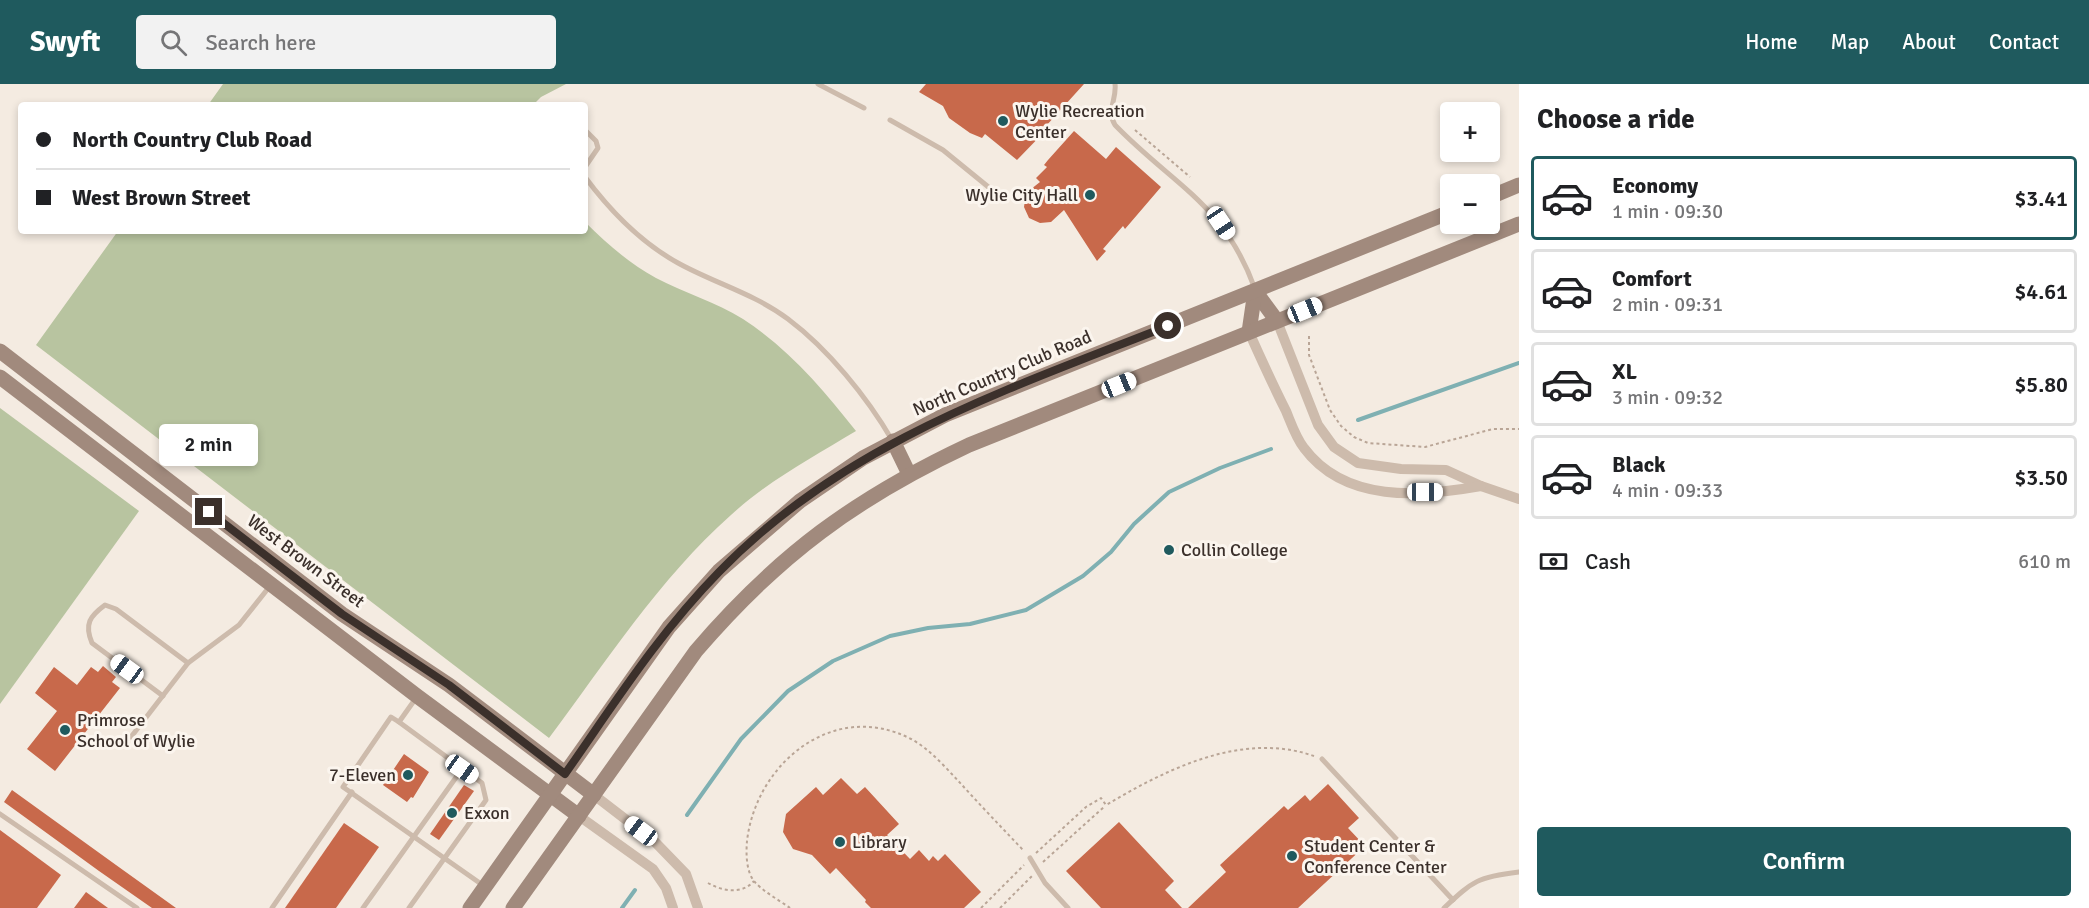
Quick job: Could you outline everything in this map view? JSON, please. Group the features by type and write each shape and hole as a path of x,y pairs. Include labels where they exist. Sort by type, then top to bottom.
{"main road":[{"path":"1500,193 1519,185"},
{"name":"North Country Club Road","path":"470,908 669,627 719,571 768,526 800,501 863,458 893,441 983,400 1440,217"},
{"path":"513,908 696,651 777,567 810,538 848,511 909,474 969,445 1519,224"},
{"path":"1256,291 1277,321"},
{"path":"1249,332 1256,291"},
{"name":"West Brown Street","path":"0,351 342,614 449,685 594,795"},
{"path":"0,377 417,696 579,816"},
{"path":"893,441 909,474"},
{"path":"271,585 278,582 286,584 342,614"}],"street":[{"path":"1277,321 1318,425 1334,447 1358,463 1401,469 1446,470 1481,486 1519,499"},
{"path":"1249,332 1303,447 1325,471 1348,485 1382,492 1447,492 1481,486"},
{"path":"594,795 655,842 686,874 698,908"},
{"path":"579,816 653,869 666,888 673,908"}],"lane":[{"path":"818,84 864,108"},
{"path":"1115,84 1116,91 1110,107 1115,125 1211,212 1237,248 1256,291"},
{"path":"890,120 948,154 997,194"},
{"path":"588,133 596,141 598,148 588,163"},
{"path":"588,181 613,212 659,252 775,310 801,330 854,385 880,418 893,441"},
{"path":"131,737 188,663 239,625 271,585"},
{"path":"163,696 92,643 87,633 88,622 94,614 105,605 116,609 188,663"},
{"path":"399,722 417,696"},
{"path":"409,908 444,858 486,800 482,783 392,717 343,787 416,837 444,858 485,886"},
{"path":"1322,759 1453,900"},
{"path":"363,908 416,837 462,769"},
{"path":"273,908 351,792"},
{"path":"0,814 137,908"},
{"path":"1030,858 1045,883 1068,908"},
{"path":"1444,908 1470,884 1491,876 1519,872"}],"path":[{"path":"1133,128 1190,177"},
{"path":"1309,336 1309,355 1330,410 1341,426 1354,437 1368,443 1425,447 1493,429 1519,429"},
{"path":"790,908 754,881 746,853 749,826 760,797 775,772 800,748 830,730 871,727 912,739 948,770 1030,858"},
{"path":"1000,908 1025,885 1048,856 1106,805 1140,785 1195,760 1235,750 1271,747 1294,749 1322,759"},
{"path":"981,908 1030,858 1086,807 1101,798 1106,805"},
{"path":"708,884 724,891 750,886 754,881"}],"green space":[{"path":"223,84 566,84 536,102 210,102"},
{"path":"588,225 619,253 646,272 733,313 760,331 804,370 856,431 760,491 705,540 680,566 634,622 549,738 36,345 116,234 588,234"},
{"path":"0,408 139,511 0,704"}],"building":[{"name":"Wylie Recreation Center","path":"926,84 1084,84 1046,126 1048,128 1017,160 985,134 982,138 970,133 949,118 943,106 919,92"},
{"name":"Wylie City Hall","path":"1074,131 1106,159 1116,147 1161,187 1125,229 1123,226 1103,249 1106,251 1097,261 1064,210 1051,222 1040,223 1029,218 1024,207 1026,193 1040,182 1036,178 1047,167 1044,165"},
{"name":"Primrose School of Wylie","path":"103,666 116,677 112,682 120,688 55,771 27,749 57,711 35,693 54,667 77,685 91,667 98,672"},
{"name":"7-Eleven","path":"404,754 429,772 413,798 411,797 407,802 383,785"},
{"name":"Library","path":"841,778 857,794 865,787 899,824 887,835 910,859 919,850 929,861 933,856 938,861 945,854 981,892 964,908 871,908 836,868 830,874 812,855 793,849 783,832 786,814 816,787 823,795"},
{"name":"Student Center & Conference Center","path":"1328,784 1359,818 1348,828 1365,846 1298,908 1188,908 1226,872 1220,865 1284,806 1288,810 1305,795 1310,801"},
{"name":"Exxon","path":"464,785 474,791 439,840 430,834"},
{"path":"12,790 176,908 152,908 99,871 4,802"},
{"path":"1119,822 1174,881 1165,890 1182,908 1101,908 1066,871"},
{"path":"344,823 379,847 336,908 285,908"},
{"path":"0,830 61,875 37,908 0,908"},
{"path":"86,892 108,908 74,908"}],"waterway":[{"path":"1358,420 1519,363"},
{"path":"687,815 741,739 788,691 833,661 890,636 928,628 970,624 1026,610 1083,576 1111,552 1134,524 1169,492 1220,468 1271,449"},
{"path":"622,908 635,890"}],"place":[{"name":"Wylie Recreation Center","path":"1003,121"},
{"name":"Wylie City Hall","path":"1090,195"},
{"name":"Collin College","path":"1169,550"},
{"name":"Primrose School of Wylie","path":"65,730"},
{"name":"7-Eleven","path":"408,775"},
{"name":"Exxon","path":"452,813"},
{"name":"Library","path":"840,842"},
{"name":"Student Center & Conference Center","path":"1292,856"}],"route":[{"path":"209,512 342,614 449,685 565,774 669,627 719,571 768,526 800,501 863,458 929,423 1168,326"}]}
